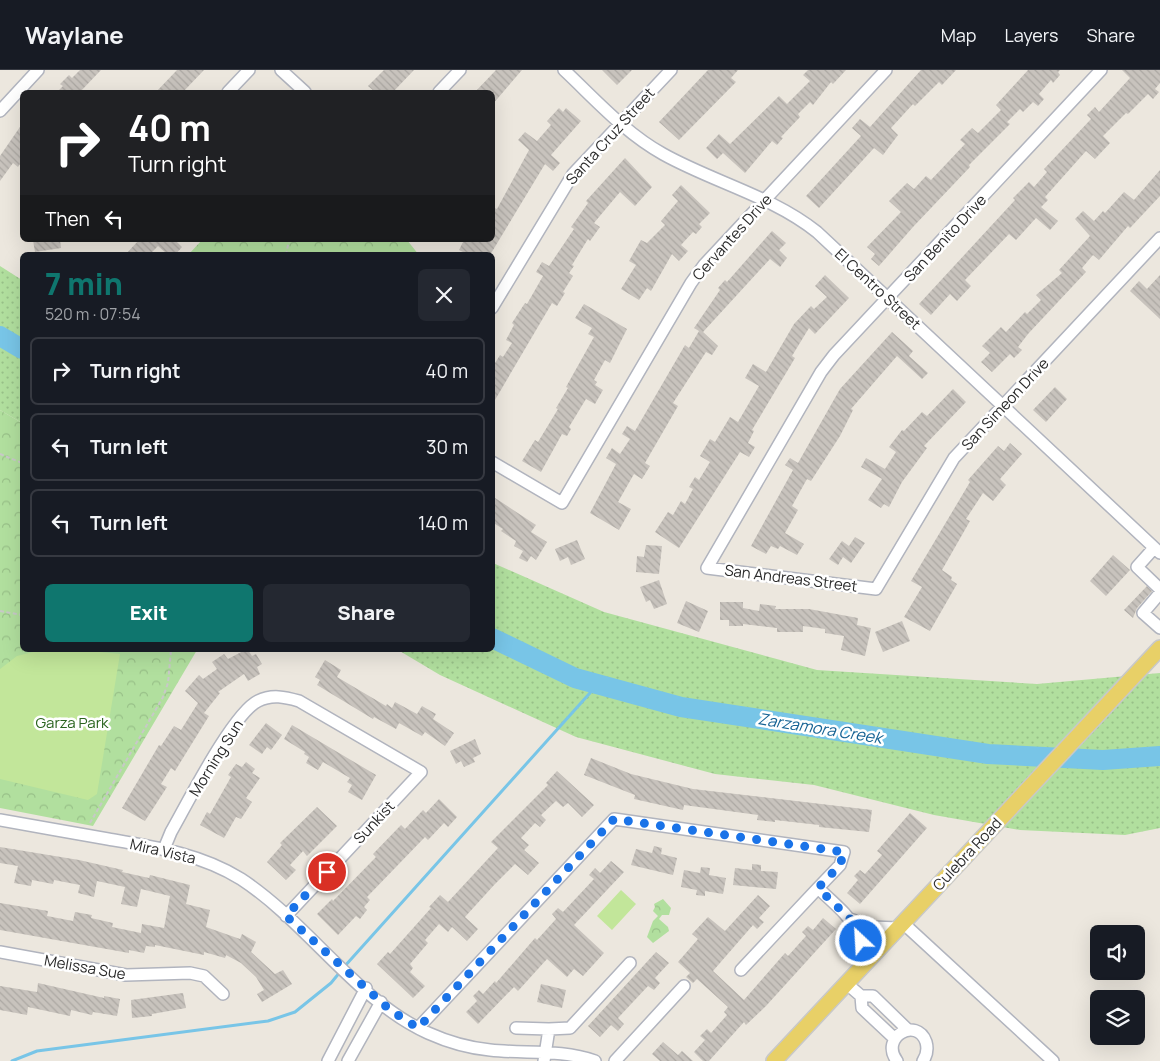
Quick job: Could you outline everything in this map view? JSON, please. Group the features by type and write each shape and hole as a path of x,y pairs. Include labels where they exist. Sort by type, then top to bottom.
{"main road":[{"name":"Culebra Road","path":"774,1061 1160,648"}],"street":[{"path":"0,110 38,70"},
{"path":"230,90 249,70"},
{"path":"281,70 304,90"},
{"path":"441,90 460,70"},
{"name":"El Centro Street","path":"564,70 641,140 673,159 765,201 804,222 888,298 1157,551"},
{"name":"Santa Cruz Street","path":"495,303 573,174 671,70"},
{"name":"Cervantes Drive","path":"495,464 562,503 691,283 704,266 886,70"},
{"name":"San Benito Drive","path":"707,568 821,372 1101,70"},
{"name":"San Simeon Drive","path":"876,589 954,458 1160,238"},
{"path":"1157,551 1137,567 1160,589"},
{"name":"San Andreas Street","path":"707,568 876,589"},
{"path":"1160,593 1143,613 1160,628"},
{"name":"Morning Sun","path":"164,849 171,832 234,724 256,702 269,697 283,696 299,700 421,772"},
{"name":"Sunkist","path":"286,916 421,772"},
{"path":"418,1028 614,819 844,852 840,865 741,970"},
{"name":"Mira Vista","path":"0,820 184,853 224,869 257,891 381,1002 418,1028 447,1040 475,1048 595,1061"},
{"path":"818,888 850,919 861,941 861,967"},
{"path":"850,919 872,927 901,925 1053,1061"},
{"name":"Melissa Sue","path":"0,952 126,975 190,974 204,976 223,994"},
{"path":"516,1028 570,1028 630,963"},
{"path":"846,983 861,996 873,996 908,1030"},
{"path":"615,1061 684,986"},
{"path":"328,1061 366,988"},
{"path":"861,996 862,1008 895,1039"},
{"path":"348,1061 381,1002"},
{"path":"544,1056 549,1029"},
{"path":"897,1061 892,1050 895,1039 908,1030 915,1031 924,1038 927,1059"}],"path":[{"path":"0,454 20,462"},
{"path":"0,611 20,615"},
{"path":"90,823 163,697 168,683 171,652"}],"green space":[{"path":"200,242 409,242 417,252 191,252"},
{"path":"0,266 20,279 20,422 0,410"},
{"name":"Garza Park","path":"0,410 20,422 20,652 196,652 93,826 0,808"},
{"path":"495,564 604,612 817,670 1037,684 1160,673 1160,828 1125,835 1020,830 934,815 814,785 715,774 576,737 440,675 401,652 495,652"},
{"path":"33,652 100,652 120,654 97,794 88,800 0,779 0,669 17,656"},
{"path":"621,890 636,904 612,930 597,916"},
{"path":"663,899 671,908 669,915 662,915 659,919 668,927 669,931 653,943 647,937 653,921 658,916 653,911 654,904"}],"building":[{"path":"80,70 101,70 82,90 59,90 63,86 60,84 69,75 72,78"},
{"path":"177,70 204,70 185,90 158,90"},
{"path":"384,70 414,70 395,90 373,90 368,86"},
{"path":"496,70 522,70 495,102 495,90 477,90"},
{"path":"602,70 632,70 617,85"},
{"path":"708,70 738,70 731,78 736,82 679,140 659,122"},
{"path":"808,70 846,70 833,84 831,82 813,105 810,102 798,114 800,117 781,137 783,138 777,145 772,141 745,173 723,153 717,159 706,148 719,134 730,144 779,96 787,104 810,81 803,75"},
{"path":"921,70 956,70 942,85 939,82 915,106 913,104 891,128 898,135 883,155 874,148 819,208 806,196 861,136 852,128 860,119 870,127"},
{"path":"1028,70 1060,70 1058,72 1060,75 1053,83 1051,80 1039,94 1044,99 1038,106 1033,102 1023,112 1020,109 1007,122 1010,124 969,165 970,167 879,266 871,259 875,254 867,247 901,212 889,201 907,183 914,189 926,176 931,180 965,144 960,140 972,128 978,133 1001,110 996,105"},
{"path":"1122,70 1160,70 1160,83 1155,89 1159,92 1153,99 1148,94 1128,114 1126,113 1103,136 1110,143 1095,159 1086,151 1045,197 1048,200 1041,207 1058,221 1050,230 1036,218 1016,240 1009,234 965,280 971,286 957,301 950,294 931,315 919,304 1015,200 1013,198 1029,182 1034,187 1047,172 1044,169 1091,119 1087,115 1095,107 1099,112 1130,78"},
{"path":"559,108 563,112 566,108 581,121 551,155 560,163 553,171 545,164 492,252 463,252 459,250 463,242 495,242 495,208 497,209 529,150 518,140 525,132 537,141 551,125 547,121"},
{"path":"20,127 20,164 18,167 13,163 0,181 0,156"},
{"path":"625,158 652,187 635,206 620,192 594,223 600,227 590,241 588,239 572,265 574,266 569,273 573,276 563,292 565,293 557,306 552,303 495,400 495,363 500,355 503,357 512,343 506,340 514,325 512,323 525,303 527,304 543,276 536,272 542,262 549,266 574,229 571,227 588,203 586,201"},
{"path":"1160,170 1160,196 1130,228 1128,226 1099,260 1093,255 1082,268 1086,272 1018,347 1022,350 1014,358 1010,354 992,372 981,362 990,353 982,346 1001,327 1006,332 1025,312 1027,314 1041,300 1036,295 1062,273 1059,270 1090,236 1075,219 1083,211 1094,221 1103,211 1105,213 1124,192 1134,200"},
{"path":"681,185 710,213 699,224 702,227 696,234 693,232 681,245 688,251 679,261 672,254 651,291 647,288 639,300 621,289 636,265 629,261 641,240 647,243 665,225 661,221 678,201 672,195"},
{"path":"772,231 786,243 779,250 787,258 780,267 770,259 703,332 718,346 712,355 706,352 673,403 678,406 645,463 650,466 642,479 634,474 618,502 631,509 619,530 590,513 616,464 606,458 612,448 620,454 630,439 622,434 627,426 635,431 685,345 689,348 699,331 694,328 720,290 718,288 725,280 727,282"},
{"path":"33,242 60,242 61,248 35,252"},
{"path":"137,242 177,242 182,247 178,252 165,252 158,246 152,252 128,252"},
{"path":"825,275 849,298 815,334 809,328 792,356 795,358 752,430 754,431 748,443 755,447 749,457 740,452 679,548 655,532 668,512 673,515 681,501 685,504 693,489 689,487 695,477 699,480 710,462 700,456 710,439 715,442 730,417 738,422 759,386 745,378 753,364 766,372 794,324 811,306 814,309 827,297 815,286"},
{"path":"1160,275 1160,319 1130,291 1139,281 1147,289"},
{"path":"584,304 627,329 610,363 605,360 594,380 597,382 595,385 603,390 595,404 586,399 569,427 571,429 567,436 562,434 541,472 522,461 535,440 538,442 558,409 556,408 568,388 566,387 594,337 588,334 592,328 575,318"},
{"path":"892,332 913,351 909,356 928,373 922,379 897,356 851,409 853,410 840,436 811,481 807,479 792,506 798,510 785,533 804,544 797,555 780,546 778,549 771,546 766,554 751,546 793,470 785,465 790,458 798,463 840,389"},
{"path":"1055,387 1067,399 1046,422 1033,410"},
{"path":"953,389 966,402 924,446 927,448 902,482 889,507 884,504 881,508 868,500 882,479 861,467 866,458 885,469 896,452 889,447 902,430 904,431 922,412 927,416"},
{"path":"1010,443 1022,454 1000,479 1006,485 993,501 983,493 966,519 970,521 942,570 952,577 951,580 957,584 930,631 904,617 922,587 911,581 970,482 968,480 998,446 1004,451"},
{"path":"495,498 536,525 531,532 547,542 536,560 531,556 527,562 519,558 523,551 514,546 516,541 501,531 503,529 495,524"},
{"path":"855,537 865,543 851,563 843,557 838,565 829,559 842,541 849,546"},
{"path":"577,540 585,559 571,565 568,557 560,561 555,549"},
{"path":"646,545 662,546 659,574 636,572 637,556 644,557"},
{"path":"1113,555 1130,570 1106,596 1090,581"},
{"path":"659,580 667,604 654,609 650,600 646,602 640,587"},
{"path":"1147,586 1152,591 1137,608 1133,618 1124,610"},
{"path":"686,601 708,611 699,632 677,623"},
{"path":"720,602 743,602 743,608 759,611 760,604 776,606 775,609 809,609 858,618 857,625 871,628 865,656 841,650 844,636 825,633 825,629 803,626 803,632 777,632 777,628 743,624 743,626 729,626 729,620 720,620"},
{"path":"902,621 910,641 883,652 875,632"},
{"path":"241,652 249,652 252,656 256,654 262,664 257,667 260,674 248,681 244,674 218,692 220,693 204,713 209,716 175,771 171,768 161,784 167,787 145,821 122,808 159,745 161,746 174,726 181,730 198,703 185,691 199,675 203,679 217,669 212,662 224,654 228,659"},
{"path":"325,660 341,670 337,677 386,706 387,704 392,708 395,702 417,714 422,706 436,714 433,719 454,733 445,746 425,732 422,736 399,723 396,729 374,717 373,719 317,685 320,680 315,677"},
{"path":"266,723 282,735 271,750 267,747 262,754 249,745"},
{"path":"292,725 376,775 362,800 348,792 352,785 347,782 350,778 323,762 318,770 306,763 309,757 304,754 305,752 284,739"},
{"path":"475,739 481,754 473,758 475,762 464,767 461,761 456,764 450,751"},
{"path":"591,758 631,774 693,789 872,810 869,832 775,820 775,822 757,820 758,815 684,805 683,810 634,799 635,795 584,775"},
{"path":"246,762 255,769 252,773 260,778 246,798 252,802 241,819 236,817 224,838 200,825 207,812 210,814 231,777 228,775 236,764 242,767"},
{"path":"557,771 594,805 582,817 568,803 563,807 556,801 541,815 546,820 540,827 535,823 521,838 529,845 524,850 539,863 528,875 515,864 495,884 465,917 478,929 467,941 452,927 448,932 439,924 425,940 428,943 410,964 413,968 410,972 425,986 413,998 377,964 388,952 390,954 431,908 429,907 440,895 448,902 498,848 491,842 548,785 546,783"},
{"path":"439,799 457,817 448,827 444,823 428,840 425,837 367,897 370,900 364,907 367,910 360,919 356,916 338,935 317,914 332,899 333,901 376,857 373,854 401,825 405,829 423,810 426,813"},
{"path":"317,807 337,826 307,856 303,851 290,865 296,870 286,880 267,862 282,845 280,843"},
{"path":"910,813 927,828 860,904 847,893 858,880 854,876 860,870 865,874 882,855 877,851"},
{"path":"654,846 662,848 661,854 677,858 673,875 631,865 636,849 652,853"},
{"path":"0,847 79,860 123,870 122,872 149,878 150,875 190,885 186,904 210,910 206,927 240,939 242,934 256,942 251,952 275,974 283,970 292,984 262,1002 257,994 264,990 256,977 241,963 226,955 225,958 204,952 204,955 155,945 155,947 146,946 144,953 129,950 129,953 0,930 0,903 48,911 47,916 73,921 75,912 92,915 91,918 113,923 112,927 141,933 142,924 164,928 170,896 141,889 137,907 121,904 125,887 97,881 94,897 78,893 80,885 54,880 53,884 32,880 31,886 14,883 18,866 0,863"},
{"path":"611,861 624,872 574,925 604,953 583,976 574,969 567,977 547,959 518,991 514,987 478,1024 466,1012 477,1001 473,996 479,990 483,994 495,981 496,983 535,938 537,940 556,919 552,914 558,908 563,912 594,879 589,875 595,868 600,873"},
{"path":"752,864 761,865 761,871 778,872 776,889 733,885 735,868 752,870"},
{"path":"701,867 710,868 709,875 726,878 723,894 705,891 705,896 696,895 697,890 681,887 684,870 700,873"},
{"path":"758,895 770,906 759,918 764,922 757,929 753,925 713,971 744,1000 785,953 788,956 806,936 802,932 808,926 813,930 823,918 836,929 766,1006 746,1025 744,1022 709,1061 703,1061 694,1052 705,1040 700,1036 707,1029 711,1033 727,1015 724,1012 728,1007 697,979 693,983 686,977 690,973 678,962 698,939 692,934 708,917 725,931"},
{"path":"656,952 669,963 655,978 660,983 654,990 648,986 618,1018 624,1024 618,1031 611,1025 600,1037 588,1026"},
{"path":"38,983 104,998 104,996 120,999 117,1016 93,1012 92,1015 71,1010 70,1016 28,1007 27,1015 0,1010 0,986 37,992"},
{"path":"541,984 566,990 562,1008 537,1002"},
{"path":"183,993 186,1008 152,1014 152,1016 132,1018 131,1000"},
{"path":"663,1042 678,1055 682,1051 693,1061 660,1061 652,1054"}],"waterway":[{"name":"Zarzamora Creek","path":"0,336 20,348"},
{"name":"Zarzamora Creek","path":"495,639 575,678 681,707 988,754 1103,760 1160,756"},
{"path":"344,967 598,684"},
{"path":"12,1061 37,1051 268,1021 295,1012 331,983 340,972"}],"route":[{"path":"327,872 286,916 390,1010 418,1028 614,819 844,852 840,865 818,888 850,919 861,941"}]}
